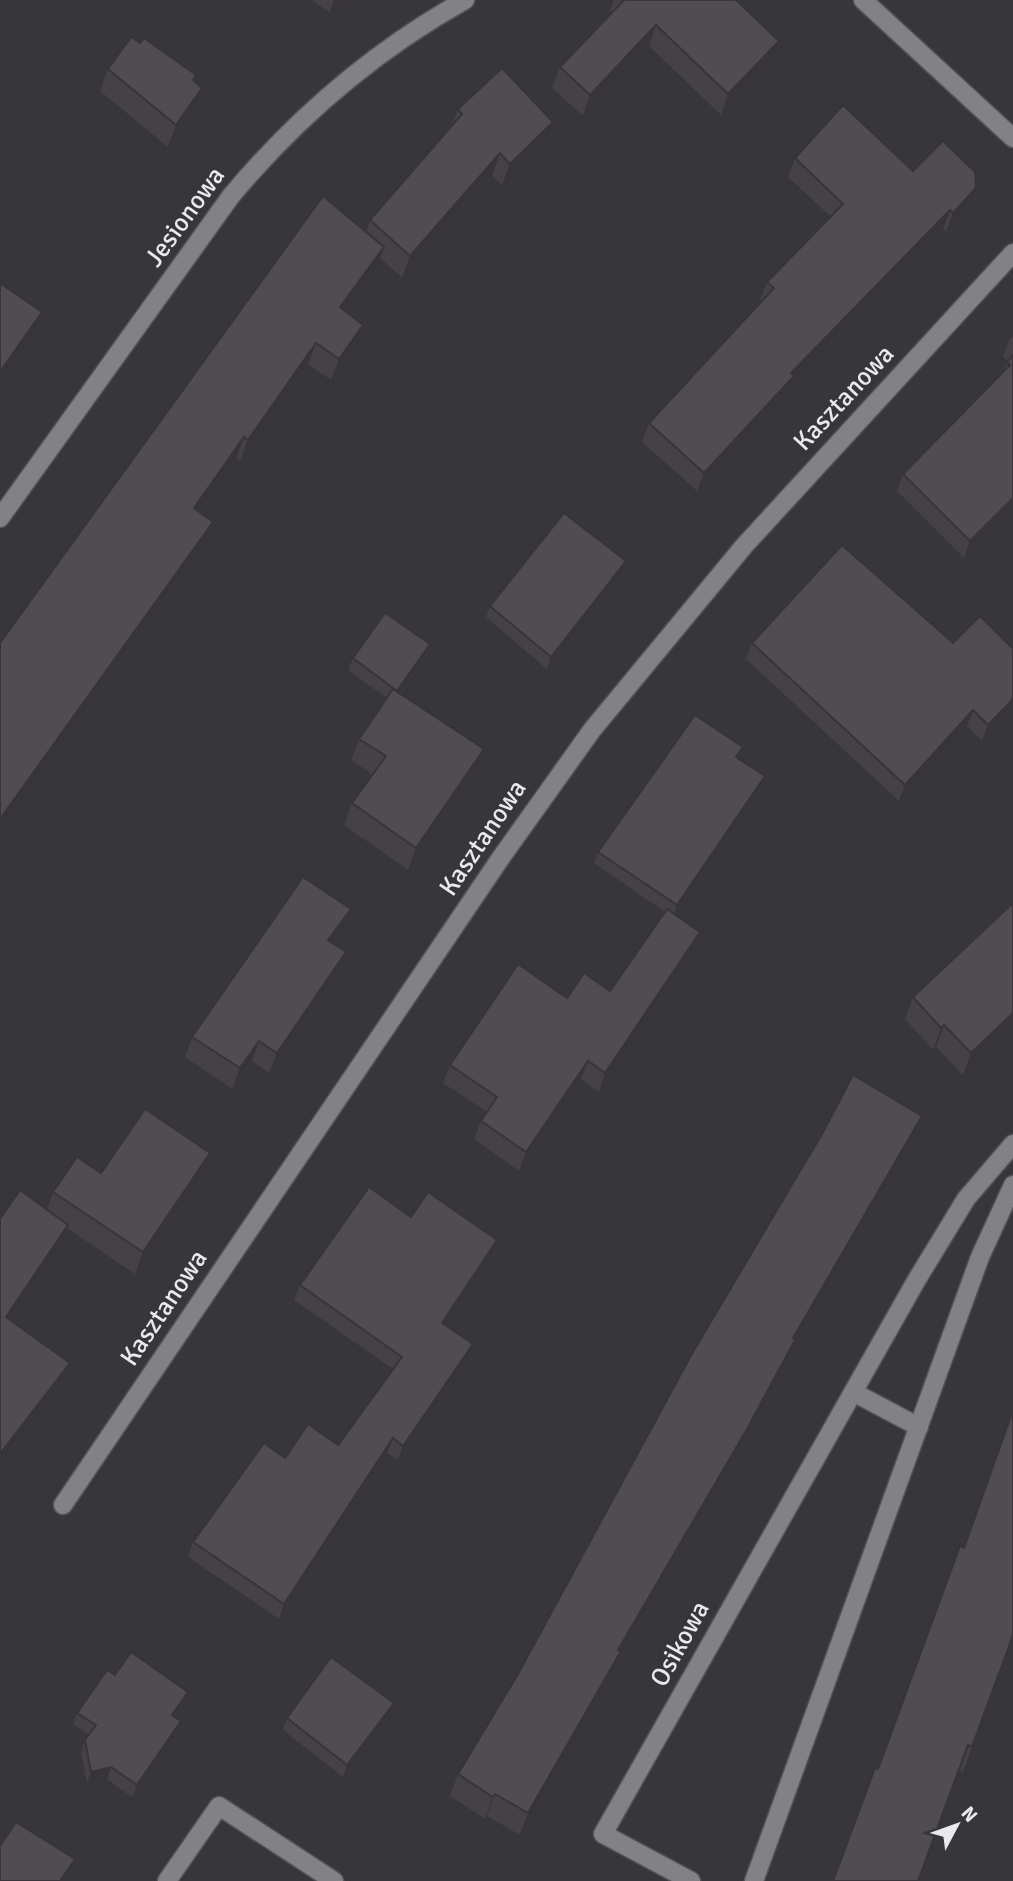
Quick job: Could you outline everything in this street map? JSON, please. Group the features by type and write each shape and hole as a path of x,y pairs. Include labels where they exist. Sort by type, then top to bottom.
{"street":[{"name":"Jesionowa","path":"0,518 231,196 263,157 305,115 358,70 465,0"},
{"path":"863,0 1012,134"},
{"name":"Kasztanowa","path":"62,1506 500,859 592,730 744,546 1013,253"},
{"name":"Osikowa","path":"691,1881 603,1834 852,1392 966,1199 1013,1144"},
{"path":"754,1881 981,1258 1013,1185"},
{"path":"852,1392 919,1427"},
{"path":"167,1881 219,1807 334,1881"}],"building":[{"path":"624,0 736,0 779,41 728,94 656,25 590,95 560,67"},
{"path":"131,37 140,43 144,38 196,75 193,80 202,88 176,125 108,69"},
{"path":"502,68 553,122 510,164 500,153 410,256 370,220 462,114 458,109"},
{"path":"843,105 913,171 943,141 975,172 976,188 953,213 950,210 791,373 794,376 704,473 649,423 774,288 767,282 843,204 795,158"},
{"path":"323,196 384,247 340,307 363,325 339,359 316,343 248,440 244,437 194,508 213,522 0,819 0,643"},
{"path":"0,283 42,312 0,372"},
{"path":"1013,355 1013,498 970,541 903,474 1010,365 1007,362"},
{"path":"564,513 626,561 551,657 490,606"},
{"path":"842,545 953,643 980,616 1013,649 1013,699 988,725 973,710 905,785 752,643"},
{"path":"385,613 430,644 397,691 353,658"},
{"path":"393,689 484,749 416,848 352,803 386,756 359,739"},
{"path":"695,715 743,747 736,757 765,776 677,905 598,852"},
{"path":"303,877 351,909 328,940 346,952 277,1053 259,1041 240,1068 192,1037"},
{"path":"1013,903 1013,1013 971,1053 944,1025 941,1028 913,997"},
{"path":"667,909 700,932 605,1073 588,1061 526,1152 481,1121 497,1097 450,1065 518,964 567,998 584,973 610,991"},
{"path":"853,1075 922,1116 793,1338 795,1340 747,1429 618,1650 621,1651 528,1813 495,1794 493,1797 458,1774 518,1674 693,1352 822,1134"},
{"path":"145,1109 210,1153 143,1252 53,1192 77,1157 101,1173"},
{"path":"369,1187 411,1217 428,1192 497,1240 442,1323 473,1344 403,1446 393,1438 284,1604 193,1542 264,1443 285,1458 308,1424 338,1445 402,1357 300,1285"},
{"path":"20,1190 68,1225 6,1317 70,1363 0,1454 0,1219"},
{"path":"1013,1410 1013,1635 972,1747 968,1745 918,1881 833,1881 875,1768 878,1769 960,1546 964,1548"},
{"path":"131,1652 188,1692 172,1715 181,1721 137,1785 111,1767 91,1772 85,1740 96,1725 77,1713 107,1670 115,1675"},
{"path":"331,1657 394,1703 347,1765 287,1718"},
{"path":"16,1822 75,1859 60,1881 0,1881 0,1846"}]}
